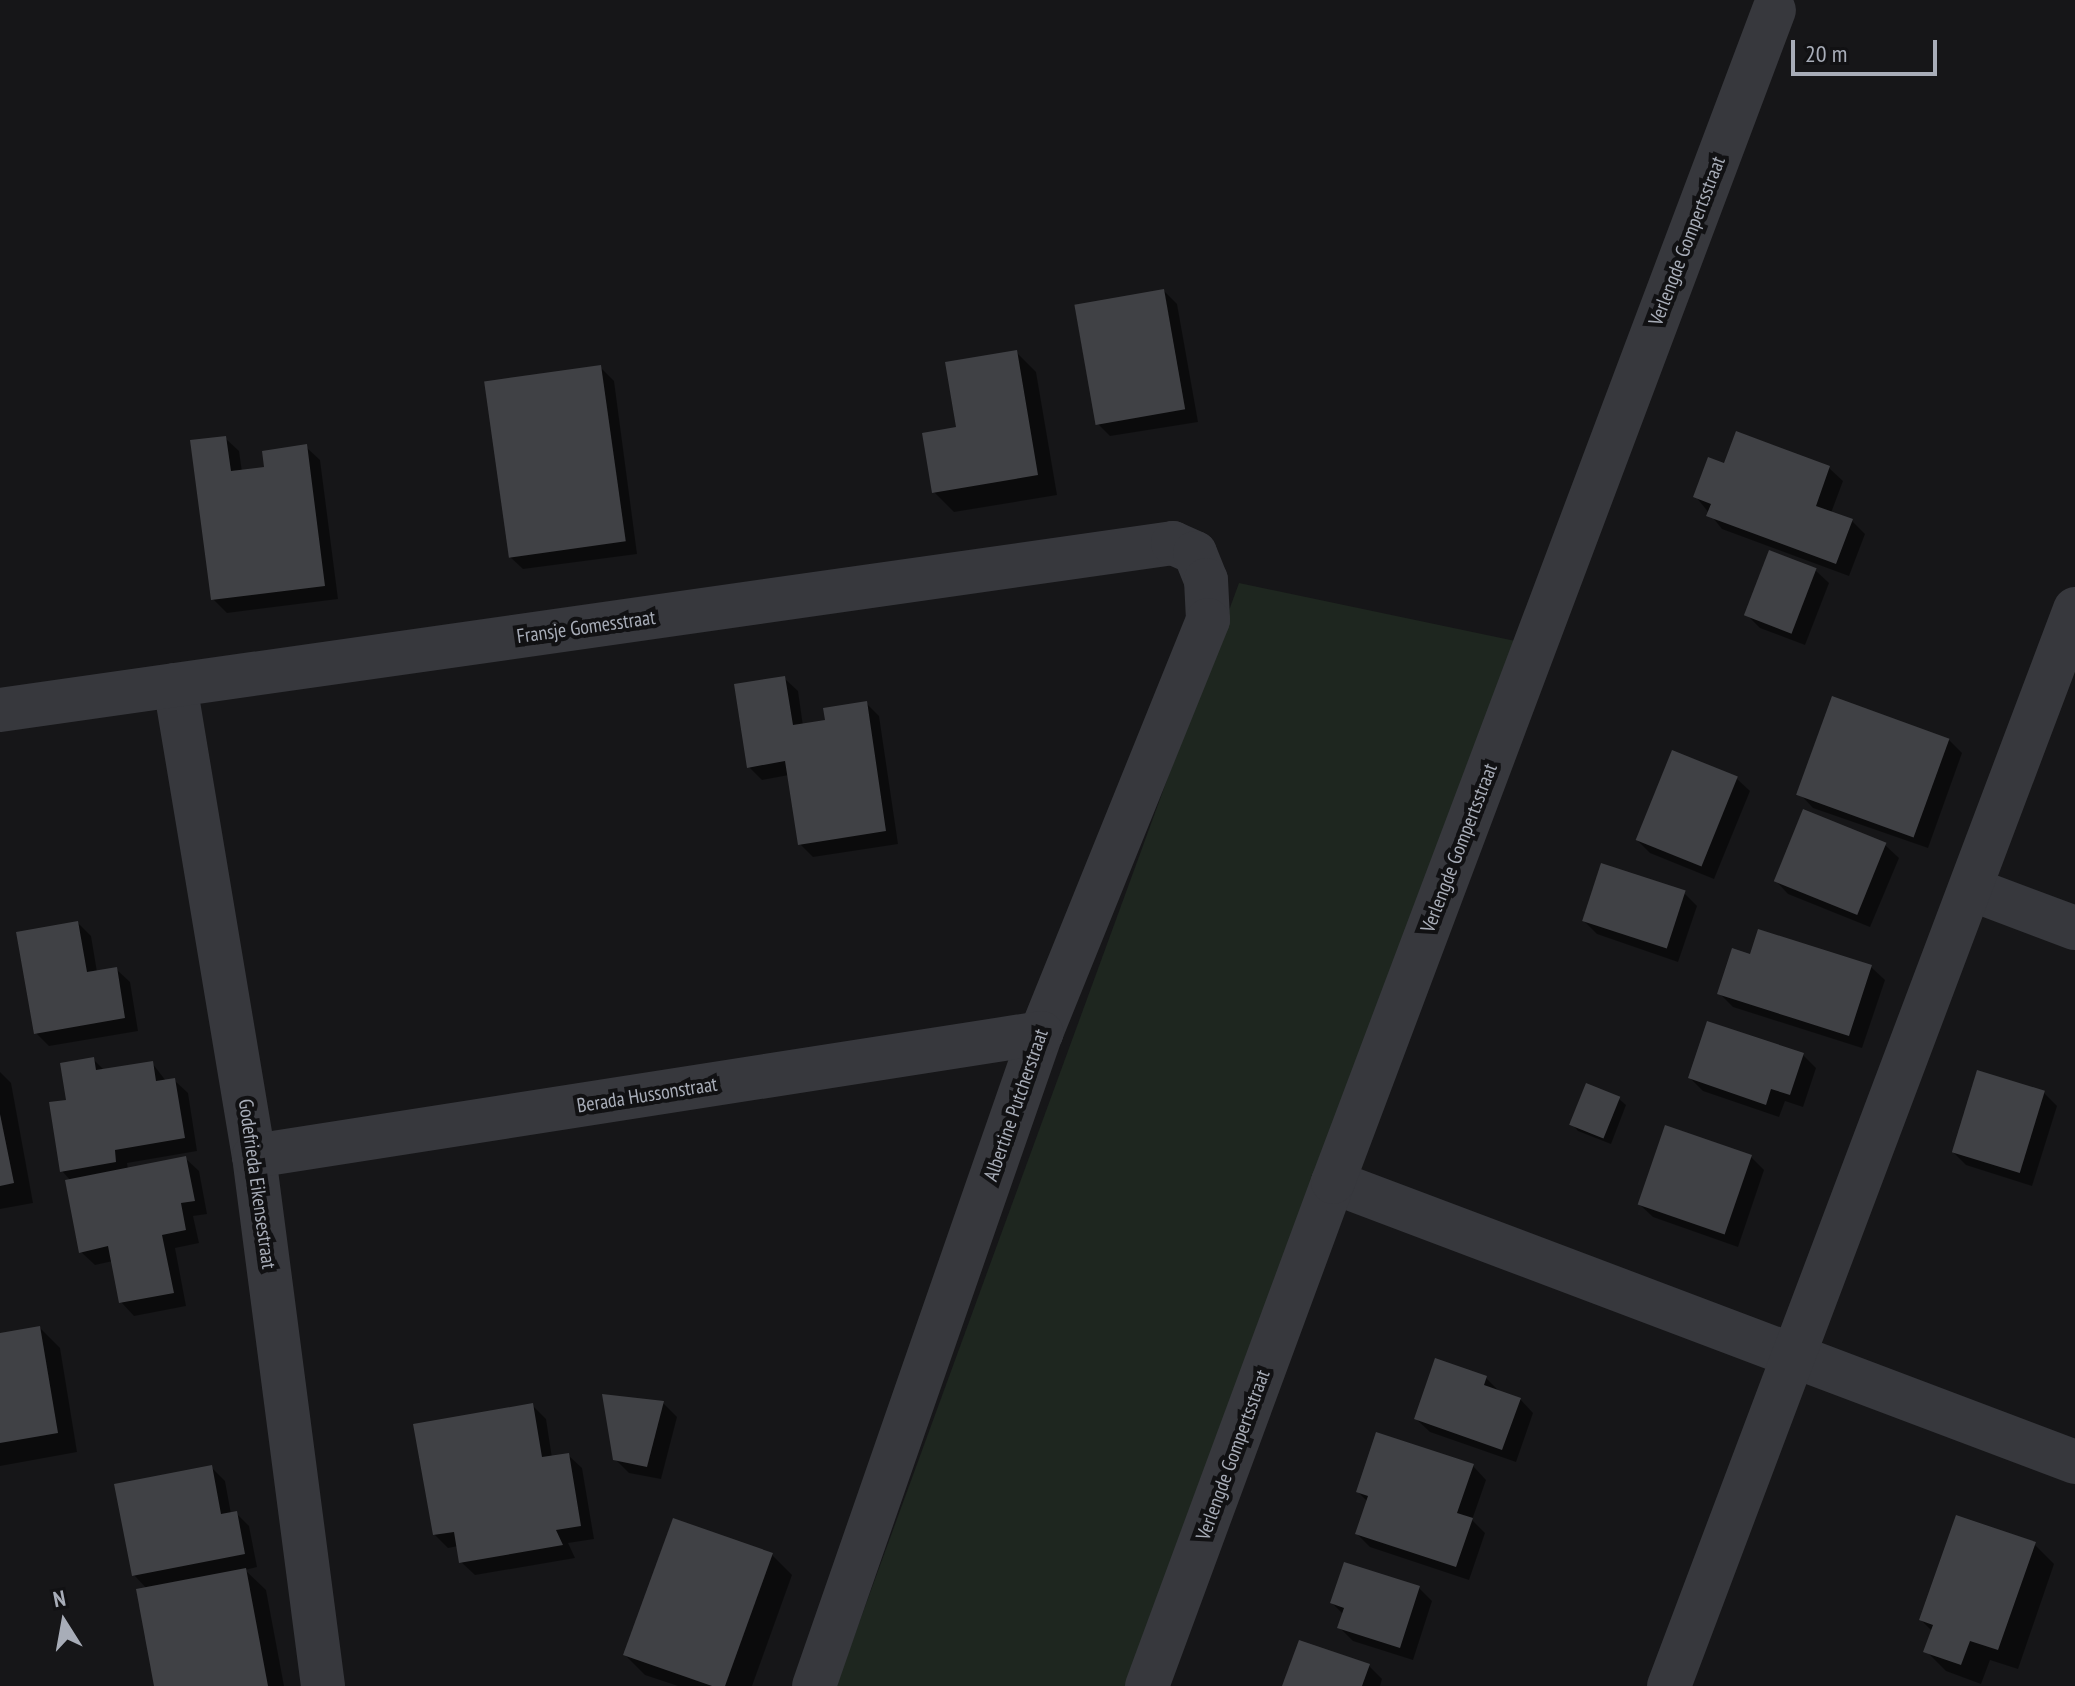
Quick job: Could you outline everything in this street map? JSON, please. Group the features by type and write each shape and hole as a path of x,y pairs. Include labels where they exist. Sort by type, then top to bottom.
{"street":[{"name":"Verlengde Gompertsstraat","path":"1147,1686 1774,10"},
{"name":"Fransje Gomesstraat","path":"0,710 1173,543"},
{"name":"Albertine Putcherstraat","path":"814,1686 1041,1033 1208,620 1206,580 1195,553 1173,543"},
{"path":"1669,1686 2075,609"},
{"name":"Godefrieda Eikensestraat","path":"175,685 254,1156 323,1686"},
{"path":"1971,889 2075,928"},
{"name":"Berada Hussonstraat","path":"254,1156 1041,1033"},
{"path":"1333,1182 2075,1462"}],"shaded area":[{"path":"1239,583 1544,647 1154,1686 836,1686"}],"building":[{"path":"1164,289 1185,409 1096,425 1074,305"},
{"path":"1017,350 1038,475 932,493 922,433 956,427 945,362"},
{"path":"601,365 626,541 509,558 484,381"},
{"path":"1736,431 1830,466 1816,506 1853,519 1836,564 1706,516 1711,504 1693,497 1708,457 1724,463"},
{"path":"226,436 231,471 264,467 262,451 307,444 325,586 211,600 190,440"},
{"path":"1769,550 1817,568 1792,634 1744,615"},
{"path":"785,676 793,725 825,720 823,708 867,701 886,831 798,845 785,761 747,768 734,684"},
{"path":"1832,696 1949,739 1914,837 1796,795"},
{"path":"1672,750 1738,777 1701,867 1636,840"},
{"path":"1803,809 1886,843 1857,915 1774,881"},
{"path":"1601,863 1686,891 1667,949 1582,921"},
{"path":"78,921 87,972 117,967 125,1018 34,1034 16,932"},
{"path":"1758,929 1872,965 1849,1036 1717,994 1732,948 1750,954"},
{"path":"1707,1021 1804,1053 1790,1095 1771,1089 1766,1105 1688,1078"},
{"path":"94,1057 96,1070 153,1061 156,1081 175,1078 185,1138 115,1150 116,1162 60,1172 49,1102 66,1100 60,1063"},
{"path":"1977,1070 2045,1091 2020,1173 1952,1152"},
{"path":"1586,1083 1620,1097 1603,1139 1569,1125"},
{"path":"0,1114 14,1183 0,1186"},
{"path":"1665,1125 1752,1155 1725,1234 1638,1204"},
{"path":"186,1156 195,1201 181,1203 186,1230 162,1235 174,1293 119,1303 108,1246 79,1253 65,1180"},
{"path":"40,1326 58,1433 0,1443 0,1333"},
{"path":"1435,1358 1487,1376 1484,1385 1521,1398 1502,1450 1414,1419"},
{"path":"602,1394 664,1401 647,1467 613,1460"},
{"path":"533,1403 542,1457 569,1453 581,1526 556,1530 563,1545 459,1563 454,1532 433,1535 413,1424"},
{"path":"1376,1432 1474,1464 1457,1513 1473,1518 1456,1567 1355,1534 1368,1496 1356,1492"},
{"path":"212,1465 221,1514 237,1511 245,1554 132,1576 114,1484"},
{"path":"1956,1515 2036,1542 1998,1650 1970,1641 1961,1665 1923,1652 1933,1625 1919,1620"},
{"path":"673,1518 773,1553 725,1686 712,1686 623,1655"},
{"path":"1344,1562 1420,1586 1400,1648 1337,1628 1344,1608 1330,1603"},
{"path":"246,1568 268,1686 154,1686 136,1589"},
{"path":"1299,1640 1370,1664 1362,1686 1282,1686"}]}
